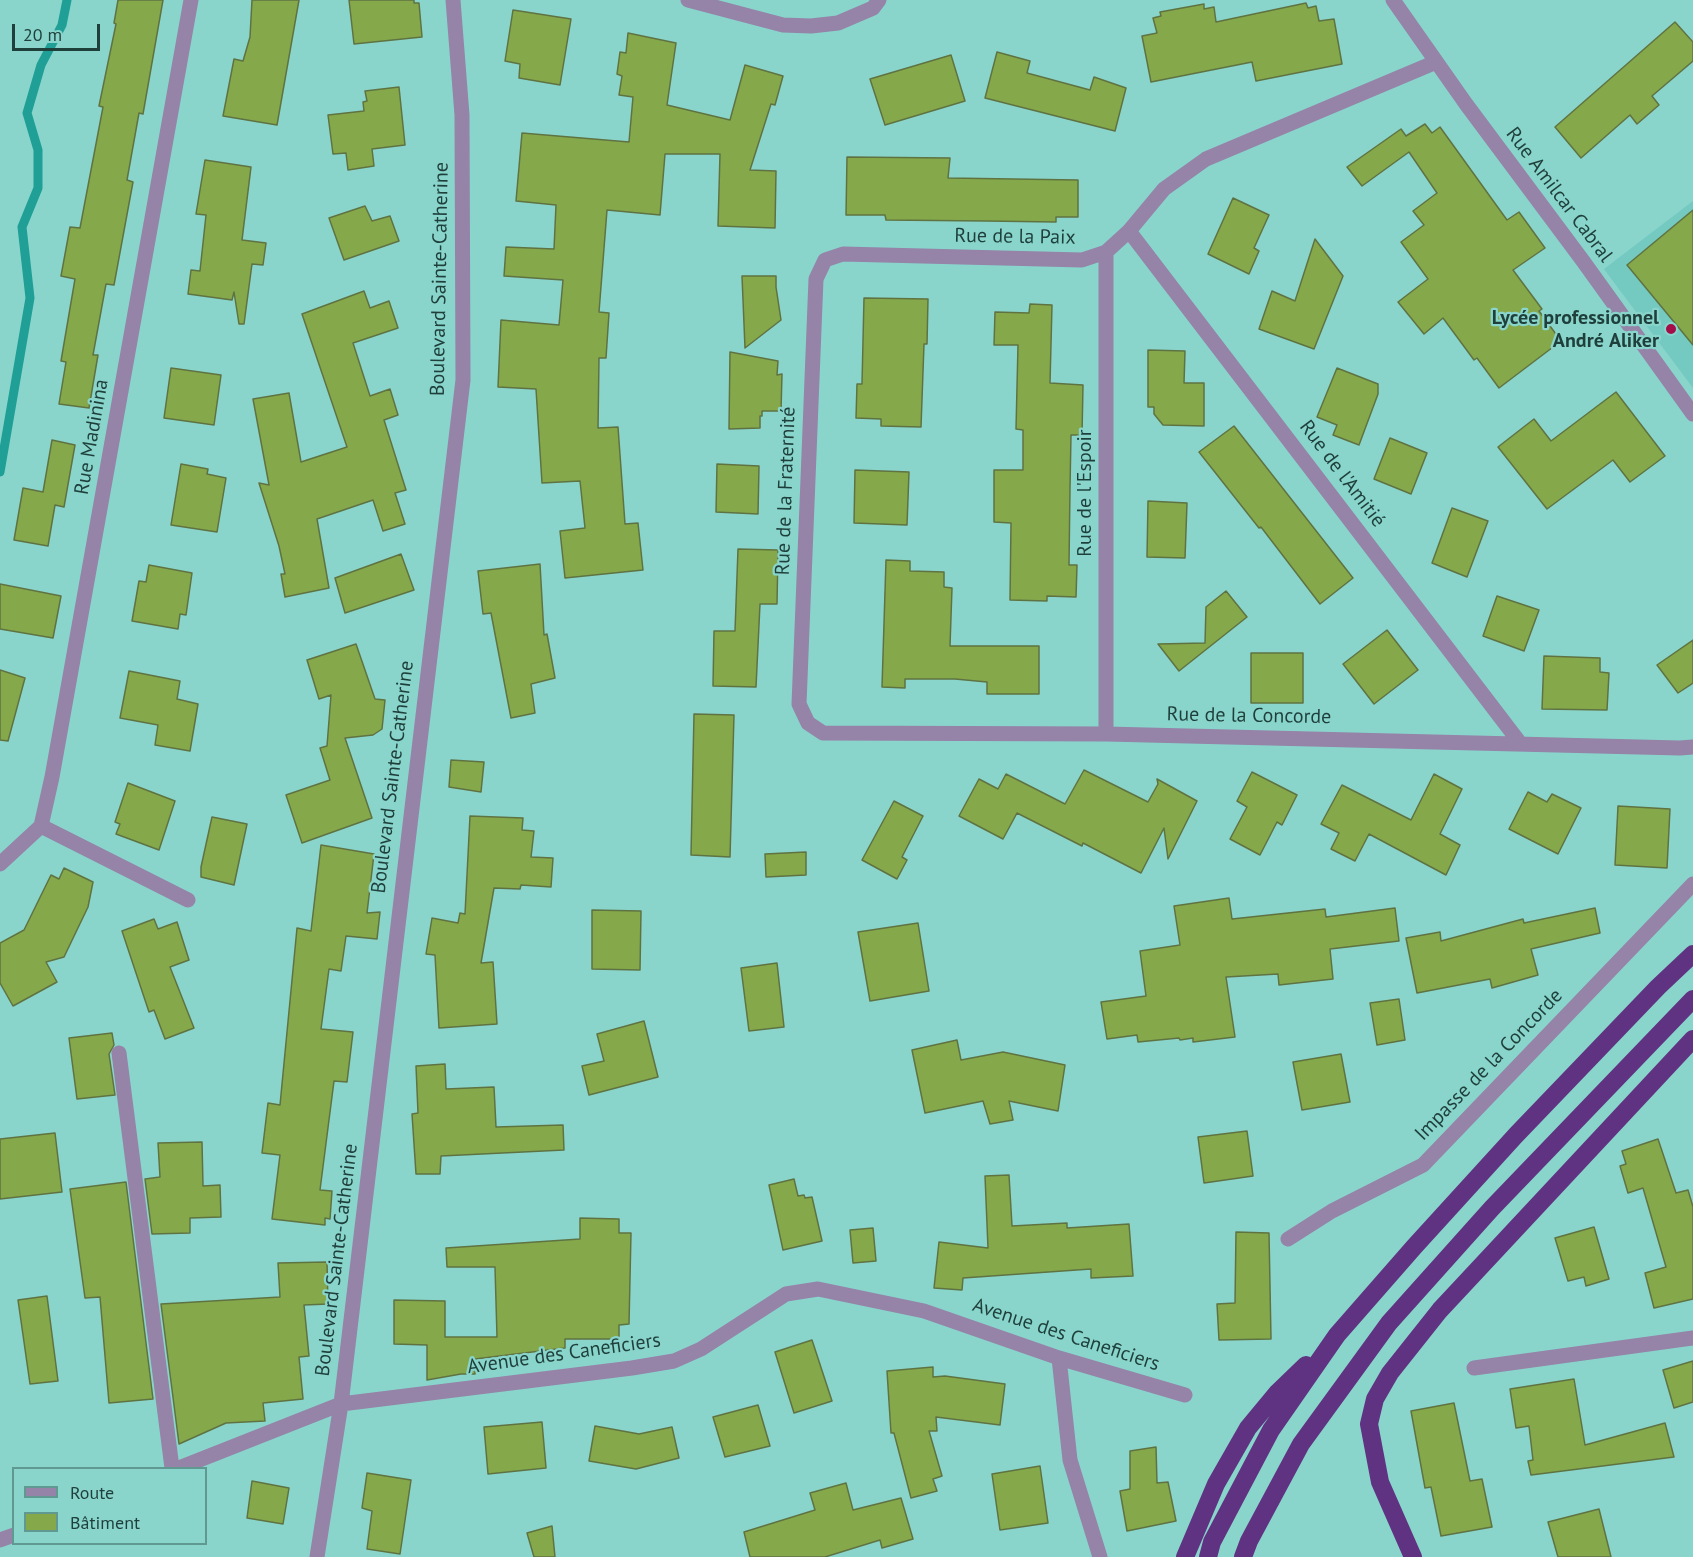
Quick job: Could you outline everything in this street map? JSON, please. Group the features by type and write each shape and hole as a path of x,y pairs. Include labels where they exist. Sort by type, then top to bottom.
{"highway":[{"path":"1185,1557 1216,1484 1248,1428 1277,1393 1337,1335 1516,1135 1658,987 1693,954"},
{"path":"1243,1557 1301,1444 1389,1323 1492,1208 1693,999"},
{"path":"1413,1557 1380,1482 1369,1424 1375,1399 1390,1373 1440,1310 1693,1039"},
{"path":"1208,1557 1212,1542 1270,1430 1337,1335"}],"street":[{"name":"Rue Madinina","path":"41,826 52,777 191,0"},
{"name":"Boulevard Sainte-Catherine","path":"317,1557 341,1404 462,380 462,115 453,0"},
{"path":"688,0 783,25 811,26 838,23 873,8 879,0"},
{"name":"Rue Amilcar Cabral","path":"1393,0 1693,414"},
{"name":"Rue de la Paix","path":"825,260 843,254 1082,260 1106,252 1129,231 1164,189 1206,159 1436,62"},
{"name":"Rue de l'Amitié","path":"1129,231 1520,743"},
{"name":"Rue de l'Espoir","path":"1106,252 1106,734"},
{"name":"Rue de la Fraternité","path":"808,723 799,704 816,279 825,260"},
{"name":"Rue de la Concorde","path":"808,723 824,733 1106,734 1693,747"},
{"path":"0,864 41,826 188,900"},
{"name":"Impasse de la Concorde","path":"1288,1239 1332,1211 1422,1165 1693,884"},
{"path":"119,1053 172,1467"},
{"name":"Avenue des Caneficiers","path":"182,1467 341,1404 674,1361 701,1349 786,1294 818,1289 924,1311 1059,1358 1185,1395"},
{"path":"1474,1368 1693,1338"},
{"path":"1059,1358 1070,1460 1100,1557"}],"shaded area":[{"name":"Lycée professionnel André Aliker","path":"1693,201 1693,388 1604,269"}],"building":[{"path":"118,0 163,0 143,114 139,113 127,180 133,182 114,285 106,284 93,355 98,355 89,408 59,404 66,362 61,361 75,279 61,276 70,227 80,228 103,107 99,106 116,24 114,23"},
{"path":"252,0 299,0 277,125 223,116 234,59 243,61 250,37"},
{"path":"349,0 414,0 414,3 419,3 422,37 354,44"},
{"path":"1306,3 1308,8 1316,6 1319,21 1334,19 1342,64 1256,81 1252,62 1151,82 1142,36 1157,33 1153,18 1161,16 1160,12 1204,4 1204,9 1214,7 1216,22"},
{"path":"513,10 571,19 560,85 519,78 520,64 505,61"},
{"path":"1675,22 1693,42 1693,61 1652,96 1659,105 1637,124 1630,115 1581,158 1555,127"},
{"path":"628,33 676,43 667,105 730,120 745,65 783,76 775,105 771,104 750,170 776,171 775,228 718,226 720,154 665,154 660,215 607,210 599,312 609,313 606,358 599,358 598,428 618,427 625,524 638,523 643,570 565,578 560,531 585,528 580,481 542,483 536,389 498,387 501,320 559,325 563,280 504,276 506,247 554,249 556,205 516,201 522,133 629,142 633,97 619,95 622,76 617,74 620,52 626,53"},
{"path":"997,52 1030,61 1027,73 1090,90 1094,77 1126,88 1115,131 985,98"},
{"path":"951,55 965,101 885,125 870,79"},
{"path":"399,87 405,145 372,149 374,166 348,170 346,153 333,154 328,115 364,111 363,102 367,101 365,91"},
{"path":"1425,124 1432,133 1440,127 1507,220 1519,212 1545,248 1513,270 1542,309 1539,311 1561,341 1499,388 1477,358 1474,360 1443,318 1424,334 1398,302 1428,279 1401,242 1424,225 1413,211 1437,193 1409,152 1362,186 1347,167 1401,129 1406,136"},
{"path":"847,157 950,158 948,178 1078,180 1078,217 1056,217 1056,222 886,220 885,215 846,215"},
{"path":"205,160 251,167 242,240 266,243 263,265 252,264 244,324 239,324 234,292 232,300 188,294 191,270 200,271 206,215 196,214"},
{"path":"1233,198 1269,215 1254,248 1259,251 1249,274 1208,254"},
{"path":"365,206 372,221 390,216 399,241 344,260 329,218"},
{"path":"1693,210 1693,345 1627,265"},
{"path":"1315,239 1343,276 1314,349 1259,329 1272,291 1295,301"},
{"path":"742,276 776,276 781,320 745,348"},
{"path":"364,291 370,308 389,301 398,328 353,343 370,396 390,389 398,415 384,420 406,490 395,493 405,524 383,531 373,500 317,519 329,588 285,597 281,574 285,574 279,546 259,483 269,485 253,399 289,393 301,462 347,447 302,314"},
{"path":"864,298 928,299 921,427 881,426 881,419 856,418 857,384 862,384"},
{"path":"1030,304 1052,305 1050,383 1083,385 1082,435 1071,435 1069,565 1077,565 1076,597 1047,596 1047,601 1010,600 1011,523 994,522 994,470 1023,470 1023,430 1016,429 1018,345 994,345 995,312 1029,313"},
{"path":"1148,350 1185,351 1184,383 1204,383 1204,426 1163,425 1154,414 1154,407 1148,407"},
{"path":"730,352 778,361 777,375 782,374 781,411 762,411 760,428 729,429"},
{"path":"171,368 221,375 214,425 164,418"},
{"path":"1337,368 1378,384 1378,394 1359,445 1333,435 1337,425 1317,417"},
{"path":"1616,392 1665,456 1630,482 1613,460 1547,509 1498,447 1534,419 1551,441"},
{"path":"1234,426 1353,578 1320,604 1199,452"},
{"path":"1390,438 1427,453 1411,494 1374,479"},
{"path":"52,440 75,445 64,507 55,505 48,546 14,540 23,488 43,492"},
{"path":"181,464 208,469 207,474 226,478 217,532 171,525"},
{"path":"717,464 759,466 758,514 716,512"},
{"path":"855,470 909,472 907,525 854,523"},
{"path":"1148,501 1187,503 1185,558 1147,557"},
{"path":"1452,508 1488,521 1467,577 1432,563"},
{"path":"738,549 778,550 777,604 760,604 756,687 713,686 714,631 735,631"},
{"path":"401,554 414,590 345,613 335,578"},
{"path":"886,560 910,561 910,571 944,572 944,587 952,588 950,646 1039,646 1039,694 987,694 987,682 955,679 905,679 905,688 882,687"},
{"path":"540,564 544,635 547,634 555,678 531,684 535,713 511,718 491,613 483,614 478,571"},
{"path":"149,565 192,573 186,615 180,614 178,629 132,621 139,581 146,582"},
{"path":"0,584 61,596 53,638 0,629"},
{"path":"1226,591 1247,617 1179,671 1158,644 1205,643 1206,607"},
{"path":"1497,596 1539,610 1524,651 1483,636"},
{"path":"1387,630 1418,670 1374,704 1343,664"},
{"path":"1693,640 1693,683 1678,693 1657,665"},
{"path":"356,644 375,699 385,700 382,729 373,735 345,738 372,818 302,843 286,795 330,780 320,748 327,746 331,695 319,699 307,660"},
{"path":"1251,653 1303,653 1303,703 1251,703"},
{"path":"1544,656 1600,658 1600,672 1609,673 1607,710 1542,709"},
{"path":"0,670 25,678 8,741 0,740"},
{"path":"129,671 180,681 177,699 198,704 190,751 155,745 158,725 120,718"},
{"path":"694,714 734,715 730,857 691,855"},
{"path":"451,760 484,762 481,792 449,787"},
{"path":"1084,770 1148,802 1158,784 1157,779 1197,801 1168,859 1164,828 1141,873 1017,813 1003,839 959,816 979,779 998,789 1006,774 1065,804"},
{"path":"1252,772 1297,795 1282,825 1277,822 1260,855 1230,839 1247,807 1237,801"},
{"path":"1434,774 1462,789 1440,834 1460,845 1446,875 1369,834 1355,861 1331,849 1339,833 1321,824 1342,785 1411,820"},
{"path":"128,783 175,801 159,850 116,834 120,824 115,822"},
{"path":"1528,792 1547,802 1552,794 1581,808 1558,854 1509,829"},
{"path":"894,801 923,816 902,857 907,860 897,879 862,860"},
{"path":"1618,806 1670,809 1667,868 1615,865"},
{"path":"470,816 523,818 522,830 534,831 531,857 553,858 551,887 521,885 520,889 494,888 481,963 493,962 497,1024 439,1028 435,955 426,954 432,918 458,923 460,913 465,914"},
{"path":"212,817 247,824 234,885 201,877 201,867"},
{"path":"321,845 374,854 367,913 380,912 377,939 346,936 341,971 329,969 321,1029 353,1032 347,1082 334,1081 320,1190 332,1191 330,1219 325,1218 325,1225 272,1219 280,1155 262,1153 268,1103 280,1105 297,928 311,931"},
{"path":"806,852 806,875 766,877 765,854"},
{"path":"64,868 93,882 88,907 64,957 46,962 57,982 13,1006 0,983 0,943 24,930 51,875 59,879"},
{"path":"1229,898 1232,919 1325,909 1326,917 1395,908 1399,941 1330,949 1333,979 1279,985 1278,974 1226,977 1235,1037 1193,1042 1193,1038 1180,1040 1179,1038 1138,1042 1137,1035 1107,1039 1101,1002 1146,996 1140,951 1180,945 1174,906"},
{"path":"1595,908 1600,933 1531,949 1538,975 1492,988 1490,979 1417,993 1406,938 1440,932 1441,941 1523,919 1524,923"},
{"path":"592,910 641,911 640,970 592,969"},
{"path":"154,919 158,929 177,922 189,960 170,967 194,1028 165,1039 154,1010 149,1012 122,931"},
{"path":"918,923 929,991 870,1001 858,932"},
{"path":"777,963 784,1027 749,1031 741,968"},
{"path":"1399,999 1405,1040 1377,1045 1370,1003"},
{"path":"644,1021 658,1077 589,1095 582,1066 604,1061 597,1034"},
{"path":"112,1033 114,1045 109,1054 115,1095 77,1099 69,1038"},
{"path":"957,1040 961,1060 1003,1052 1065,1065 1058,1111 1009,1101 1013,1120 990,1124 983,1101 925,1113 912,1050"},
{"path":"1341,1054 1350,1102 1302,1110 1293,1062"},
{"path":"445,1064 446,1089 494,1087 496,1127 563,1125 564,1150 441,1156 440,1174 416,1174 412,1114 418,1113 416,1066"},
{"path":"1247,1131 1253,1176 1204,1183 1198,1137"},
{"path":"55,1133 62,1192 0,1199 0,1139"},
{"path":"1658,1139 1676,1193 1688,1190 1693,1207 1693,1299 1654,1308 1645,1273 1666,1267 1643,1188 1628,1193 1620,1166 1626,1164 1622,1151"},
{"path":"202,1142 203,1186 220,1185 221,1217 190,1218 190,1233 152,1234 145,1179 160,1177 158,1143"},
{"path":"1009,1175 1012,1226 1067,1223 1067,1228 1129,1224 1133,1276 1091,1278 1091,1269 963,1278 962,1290 934,1288 939,1242 988,1248 985,1176"},
{"path":"794,1179 798,1196 812,1197 822,1241 783,1250 769,1185"},
{"path":"126,1182 153,1399 109,1403 100,1297 85,1298 70,1189"},
{"path":"580,1218 619,1219 619,1233 631,1233 629,1324 619,1325 619,1339 565,1339 565,1348 475,1359 475,1374 427,1380 427,1345 394,1344 394,1300 445,1301 445,1337 497,1337 495,1267 447,1267 446,1248 580,1239"},
{"path":"1594,1227 1609,1279 1586,1286 1584,1277 1568,1281 1555,1238"},
{"path":"873,1228 876,1261 853,1263 850,1230"},
{"path":"1236,1232 1269,1233 1271,1339 1219,1340 1217,1304 1235,1303"},
{"path":"327,1262 328,1304 304,1305 309,1356 299,1357 303,1399 263,1403 265,1421 226,1423 179,1444 161,1304 280,1297 278,1263"},
{"path":"47,1296 58,1381 30,1384 18,1300"},
{"path":"812,1340 832,1401 794,1413 775,1352"},
{"path":"1693,1361 1693,1402 1674,1408 1663,1370"},
{"path":"933,1367 933,1377 945,1376 1005,1384 1000,1425 936,1417 937,1431 929,1431 942,1476 933,1479 937,1491 911,1498 894,1433 891,1433 887,1371"},
{"path":"1574,1379 1585,1445 1665,1423 1674,1457 1531,1475 1528,1461 1533,1460 1529,1426 1516,1428 1510,1389"},
{"path":"1454,1403 1470,1481 1482,1479 1492,1527 1441,1536 1431,1487 1425,1488 1411,1411"},
{"path":"758,1405 770,1446 725,1457 713,1417"},
{"path":"542,1422 546,1468 488,1474 484,1427"},
{"path":"595,1426 639,1434 672,1427 679,1458 636,1469 589,1461"},
{"path":"1156,1447 1157,1483 1168,1482 1176,1521 1127,1531 1120,1491 1130,1489 1130,1451"},
{"path":"1040,1466 1048,1523 1000,1530 992,1474"},
{"path":"367,1473 411,1480 400,1554 367,1549 372,1511 362,1508"},
{"path":"252,1481 289,1488 283,1524 247,1518"},
{"path":"846,1483 853,1510 901,1498 913,1539 882,1548 880,1540 825,1557 750,1557 744,1532 815,1510 810,1493"},
{"path":"1599,1509 1611,1557 1558,1557 1548,1522"},
{"path":"552,1526 555,1557 534,1557 527,1533"}],"waterway":[{"path":"0,472 30,298 22,227 38,188 38,150 27,113 41,65 62,25 67,0"}],"place":[{"name":"Lycée professionnel André Aliker","path":"1671,329"}]}
